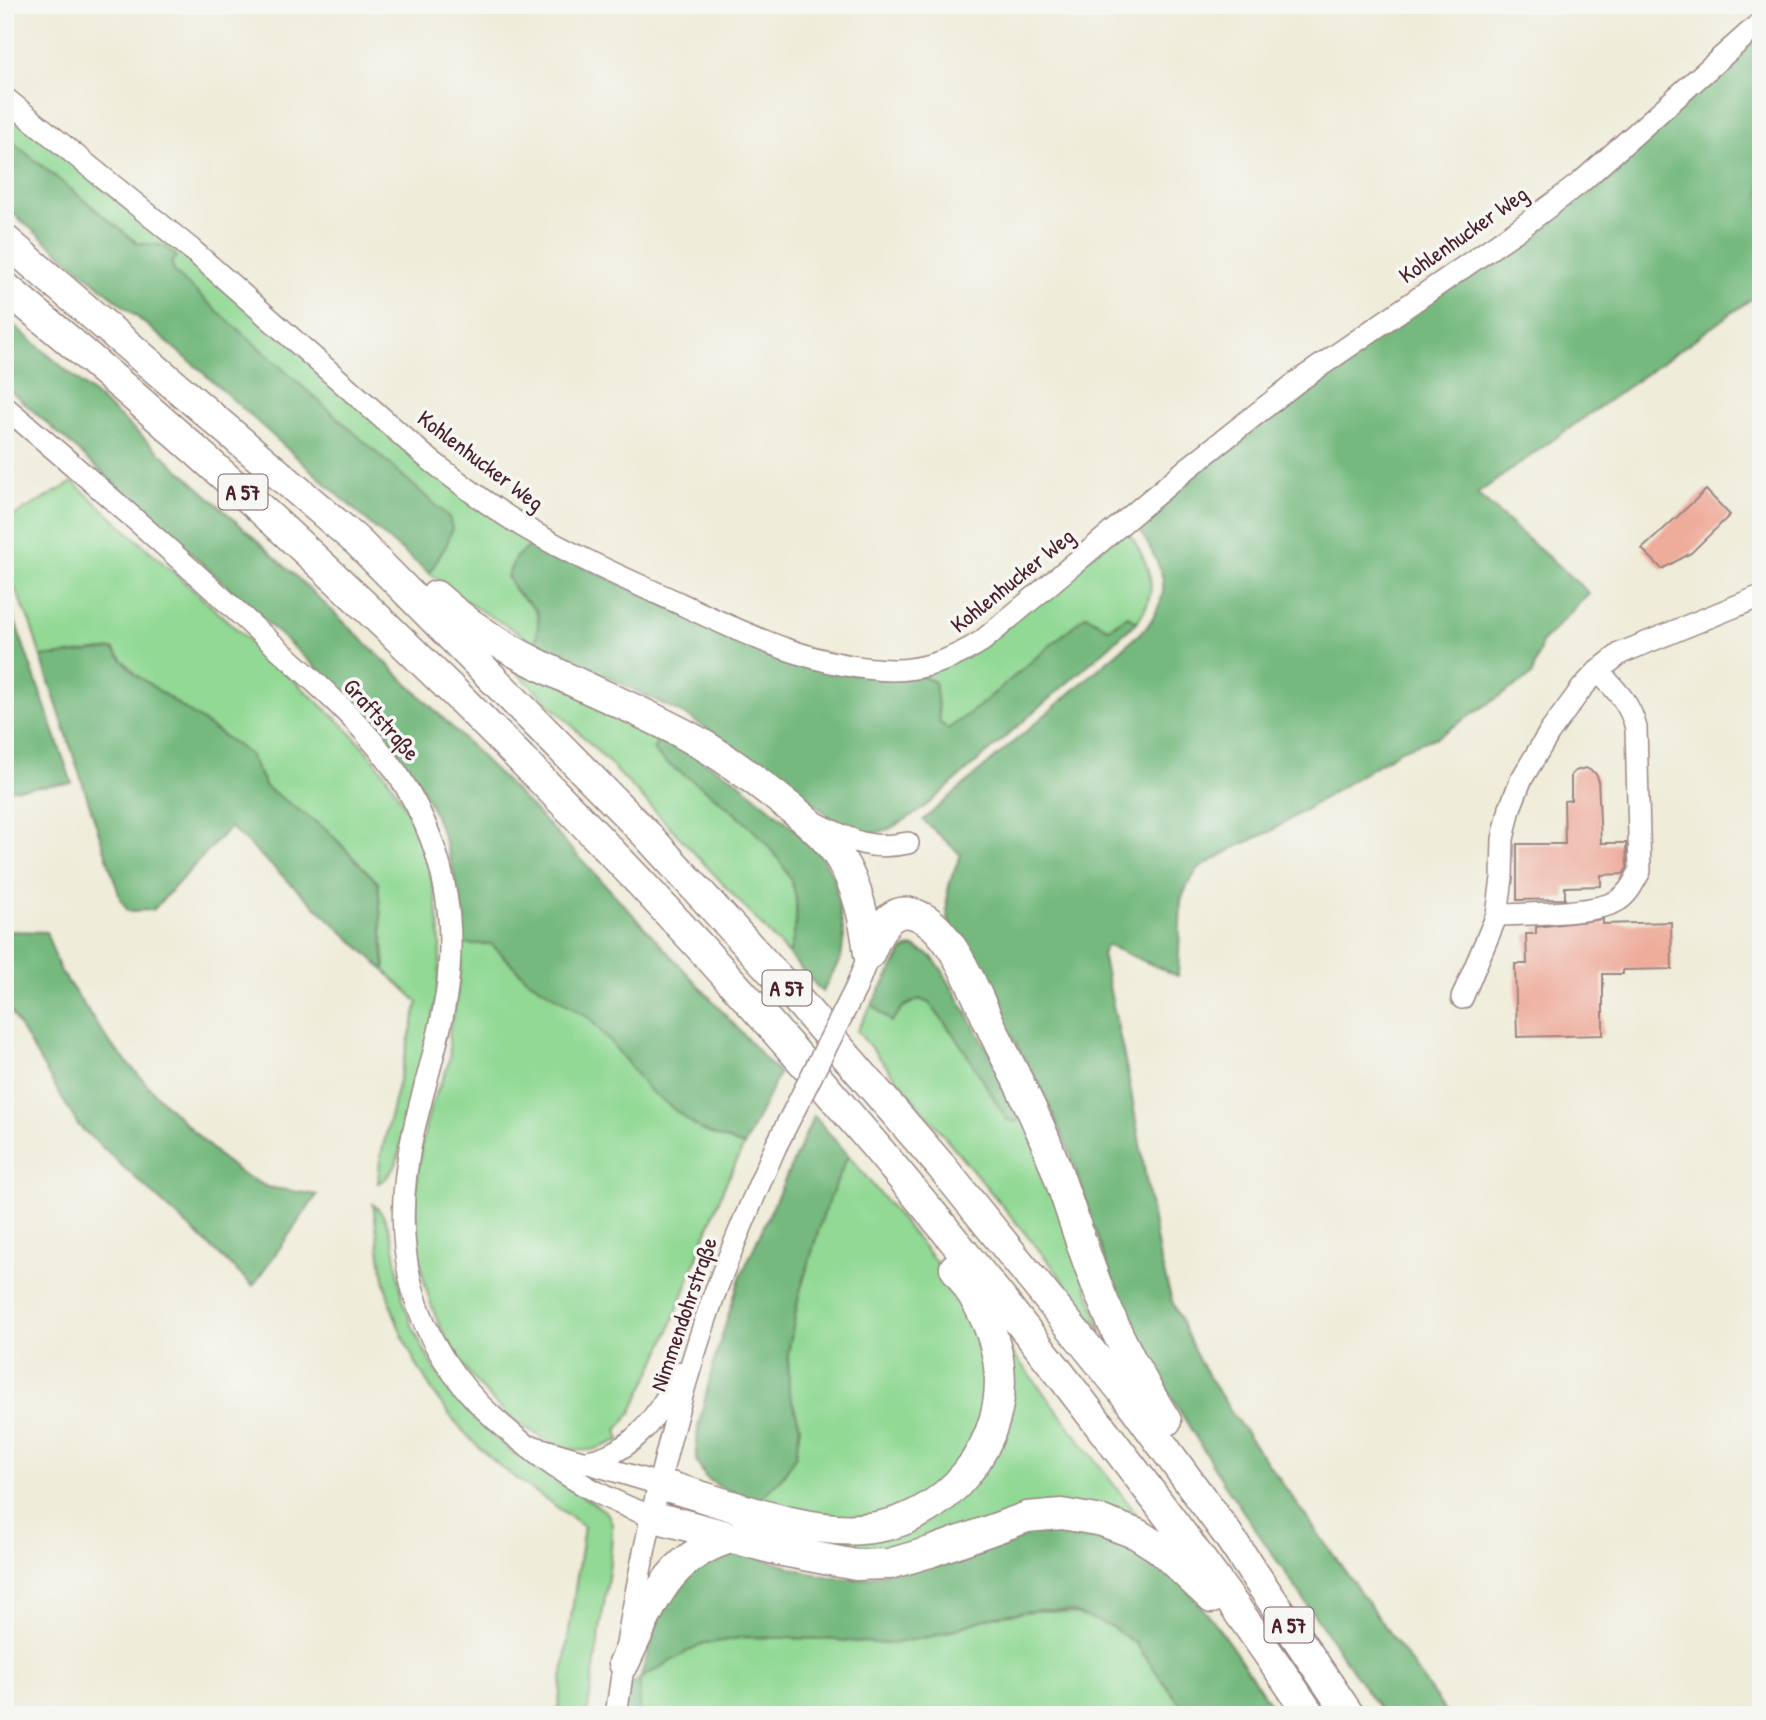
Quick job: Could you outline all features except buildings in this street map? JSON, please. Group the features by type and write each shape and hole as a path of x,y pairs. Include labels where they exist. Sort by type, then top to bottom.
{"highway":[{"name":"A 57","path":"5,240 358,542 646,834 789,990 941,1166 1125,1394 1228,1535 1349,1715"},
{"name":"A 57","path":"5,287 220,471 346,586 471,707 628,870 757,1010 903,1177 1049,1358 1214,1576 1310,1715"},
{"path":"295,488 417,579 451,610 488,637 541,666 692,738 755,779 796,812 838,855 849,873 863,914 869,954"},
{"path":"869,954 883,925 899,913 925,919 936,928 952,950 974,988 1042,1133 1089,1265 1126,1352 1188,1454 1228,1535"},
{"path":"659,1484 820,1528 863,1530 927,1509 955,1488 972,1469 994,1424 999,1396 998,1359 983,1310 950,1261 903,1177"},
{"path":"651,1516 824,1561 856,1565 889,1564 1027,1517 1062,1514 1102,1521 1137,1534 1160,1548 1279,1668"},
{"path":"624,1663 660,1588 674,1570 711,1544 734,1537"}],"street":[{"name":"Kohlenhucker Weg","path":"5,98 191,249 425,456 522,526 595,564 758,638 846,664 900,670 944,662 982,641 1188,468 1297,382 1519,229 1580,183 1761,22"},
{"name":"Graftstraße","path":"5,407 203,579 355,722 393,765 411,794 426,825 440,869 450,937 449,973 444,1006 406,1168 403,1199 404,1251 418,1303 442,1356 461,1384 485,1410 553,1467 615,1503 651,1516"},
{"path":"1462,998 1497,915 1503,839 1510,808 1521,780 1549,733 1598,671 1621,653 1761,596"},
{"path":"1497,915 1600,907 1618,901 1632,887 1640,871 1636,728 1625,700 1598,671"},
{"path":"796,812 853,842 871,847 908,843"},
{"name":"Nimmendohrstraße","path":"616,1715 651,1516 672,1431 699,1343 732,1248 776,1146 856,988 869,954"},
{"path":"581,1462 610,1455 638,1437 699,1343"},
{"name":"Graftstraße","path":"526,1445 659,1484"}],"green space":[{"path":"1761,35 1761,292 1477,494 1589,593 1542,642 1532,675 1437,737 1401,750 1271,831 1198,869 1181,900 1178,976 1107,945 1102,954 1129,1080 1159,1255 1172,1301 1199,1361 1234,1416 1448,1715 1383,1715 1223,1482 1161,1380 1129,1318 1108,1269 1070,1153 1043,1092 949,923 949,888 961,855 923,820 1147,627 1160,605 1163,586 1160,568 1142,533 1139,520 1317,378 1586,191"},
{"path":"5,108 533,543 516,592 537,613 536,643 475,607 429,573 447,544 175,273 165,246 137,243 5,136"},
{"path":"5,136 137,243 165,246 177,257 171,263 175,273 449,517 452,528 447,544 429,573 377,530 197,367 5,207"},
{"path":"5,318 205,493 398,674 588,867 779,1074 744,1146 701,1130 648,1089 589,1018 527,979 491,944 462,944 456,887 447,850 434,813 411,770 373,723 331,681 5,386"},
{"path":"73,482 340,722 369,753 408,812 430,872 440,935 440,967 423,1062 396,1165 386,1178 378,1183 380,1159 418,1002 385,971 378,883 327,830 266,787 249,754 135,674 113,649 41,657 30,622 5,566 5,521"},
{"path":"1124,533 1131,536 1138,547 1150,578 1149,599 1137,622 1128,616 978,707 948,729 940,723 935,682 921,676"},
{"path":"533,543 712,627 921,676 935,682 940,723 948,729 978,707 1086,615 1109,629 1128,616 1137,622 932,801 889,829 863,833 841,825 780,778 686,715 536,643 539,616 516,592 507,576 516,557"},
{"path":"5,593 72,783 5,790"},
{"path":"113,649 135,674 249,754 266,787 327,830 378,883 385,971 230,827 153,910 128,911 121,900 41,657"},
{"path":"491,649 670,738 653,750 740,817 765,842 786,870 796,902 795,930 789,955 569,722"},
{"path":"659,737 734,778 816,847 834,877 844,936 841,958 822,992 789,955 795,930 796,902 793,886 777,857 737,815 653,750"},
{"path":"5,931 46,932 60,970 109,1042 158,1097 221,1158 243,1175 267,1187 317,1195 253,1286 78,1125 5,1002"},
{"path":"462,944 491,944 527,979 589,1018 701,1130 744,1146 724,1187 653,1368 631,1413 617,1430 620,1440 598,1448 579,1450 557,1445 526,1428 499,1407 453,1351 425,1286 418,1251 417,1180 430,1109 449,1060 449,1033 457,995"},
{"path":"914,947 931,956 942,970 1026,1116 1015,1122 1007,1120 958,1040 929,1003 919,999 903,1007 891,1022 872,1004 902,952"},
{"path":"919,999 929,1003 1026,1116 1103,1333 1050,1263 857,1031 872,1004 891,1021 903,1007"},
{"path":"814,1116 848,1155 823,1215 799,1295 788,1353 789,1391 800,1426 796,1456 783,1476 758,1501 722,1488 706,1478 696,1460 698,1427 715,1358 740,1278"},
{"path":"848,1155 963,1295 985,1345 987,1398 969,1448 935,1487 913,1501 890,1510 862,1517 833,1517 758,1501 783,1476 800,1426 789,1391 788,1353 799,1295 823,1215"},
{"path":"373,1204 387,1223 401,1291 412,1325 430,1361 449,1388 471,1414 508,1448 602,1509 612,1523 609,1571 587,1715 557,1715 584,1527 501,1467 464,1432 433,1392 408,1347 389,1299"},
{"path":"1003,1340 1148,1529 860,1559 695,1516 696,1507 819,1535 963,1489"},
{"path":"1062,1526 1105,1533 1133,1545 1158,1563 1204,1609 1277,1715 1188,1715 1135,1643 1108,1625 1070,1611 1040,1610 994,1616 938,1635 889,1644 744,1637 699,1645 640,1679 665,1598 684,1570 737,1551 809,1573 863,1579 1037,1529"},
{"path":"1040,1610 1091,1618 1126,1635 1150,1660 1188,1715 640,1715 640,1679 699,1645 744,1637 889,1644 938,1635 994,1616"},
{"path":"640,1679 640,1715 616,1715 619,1692"}]}
